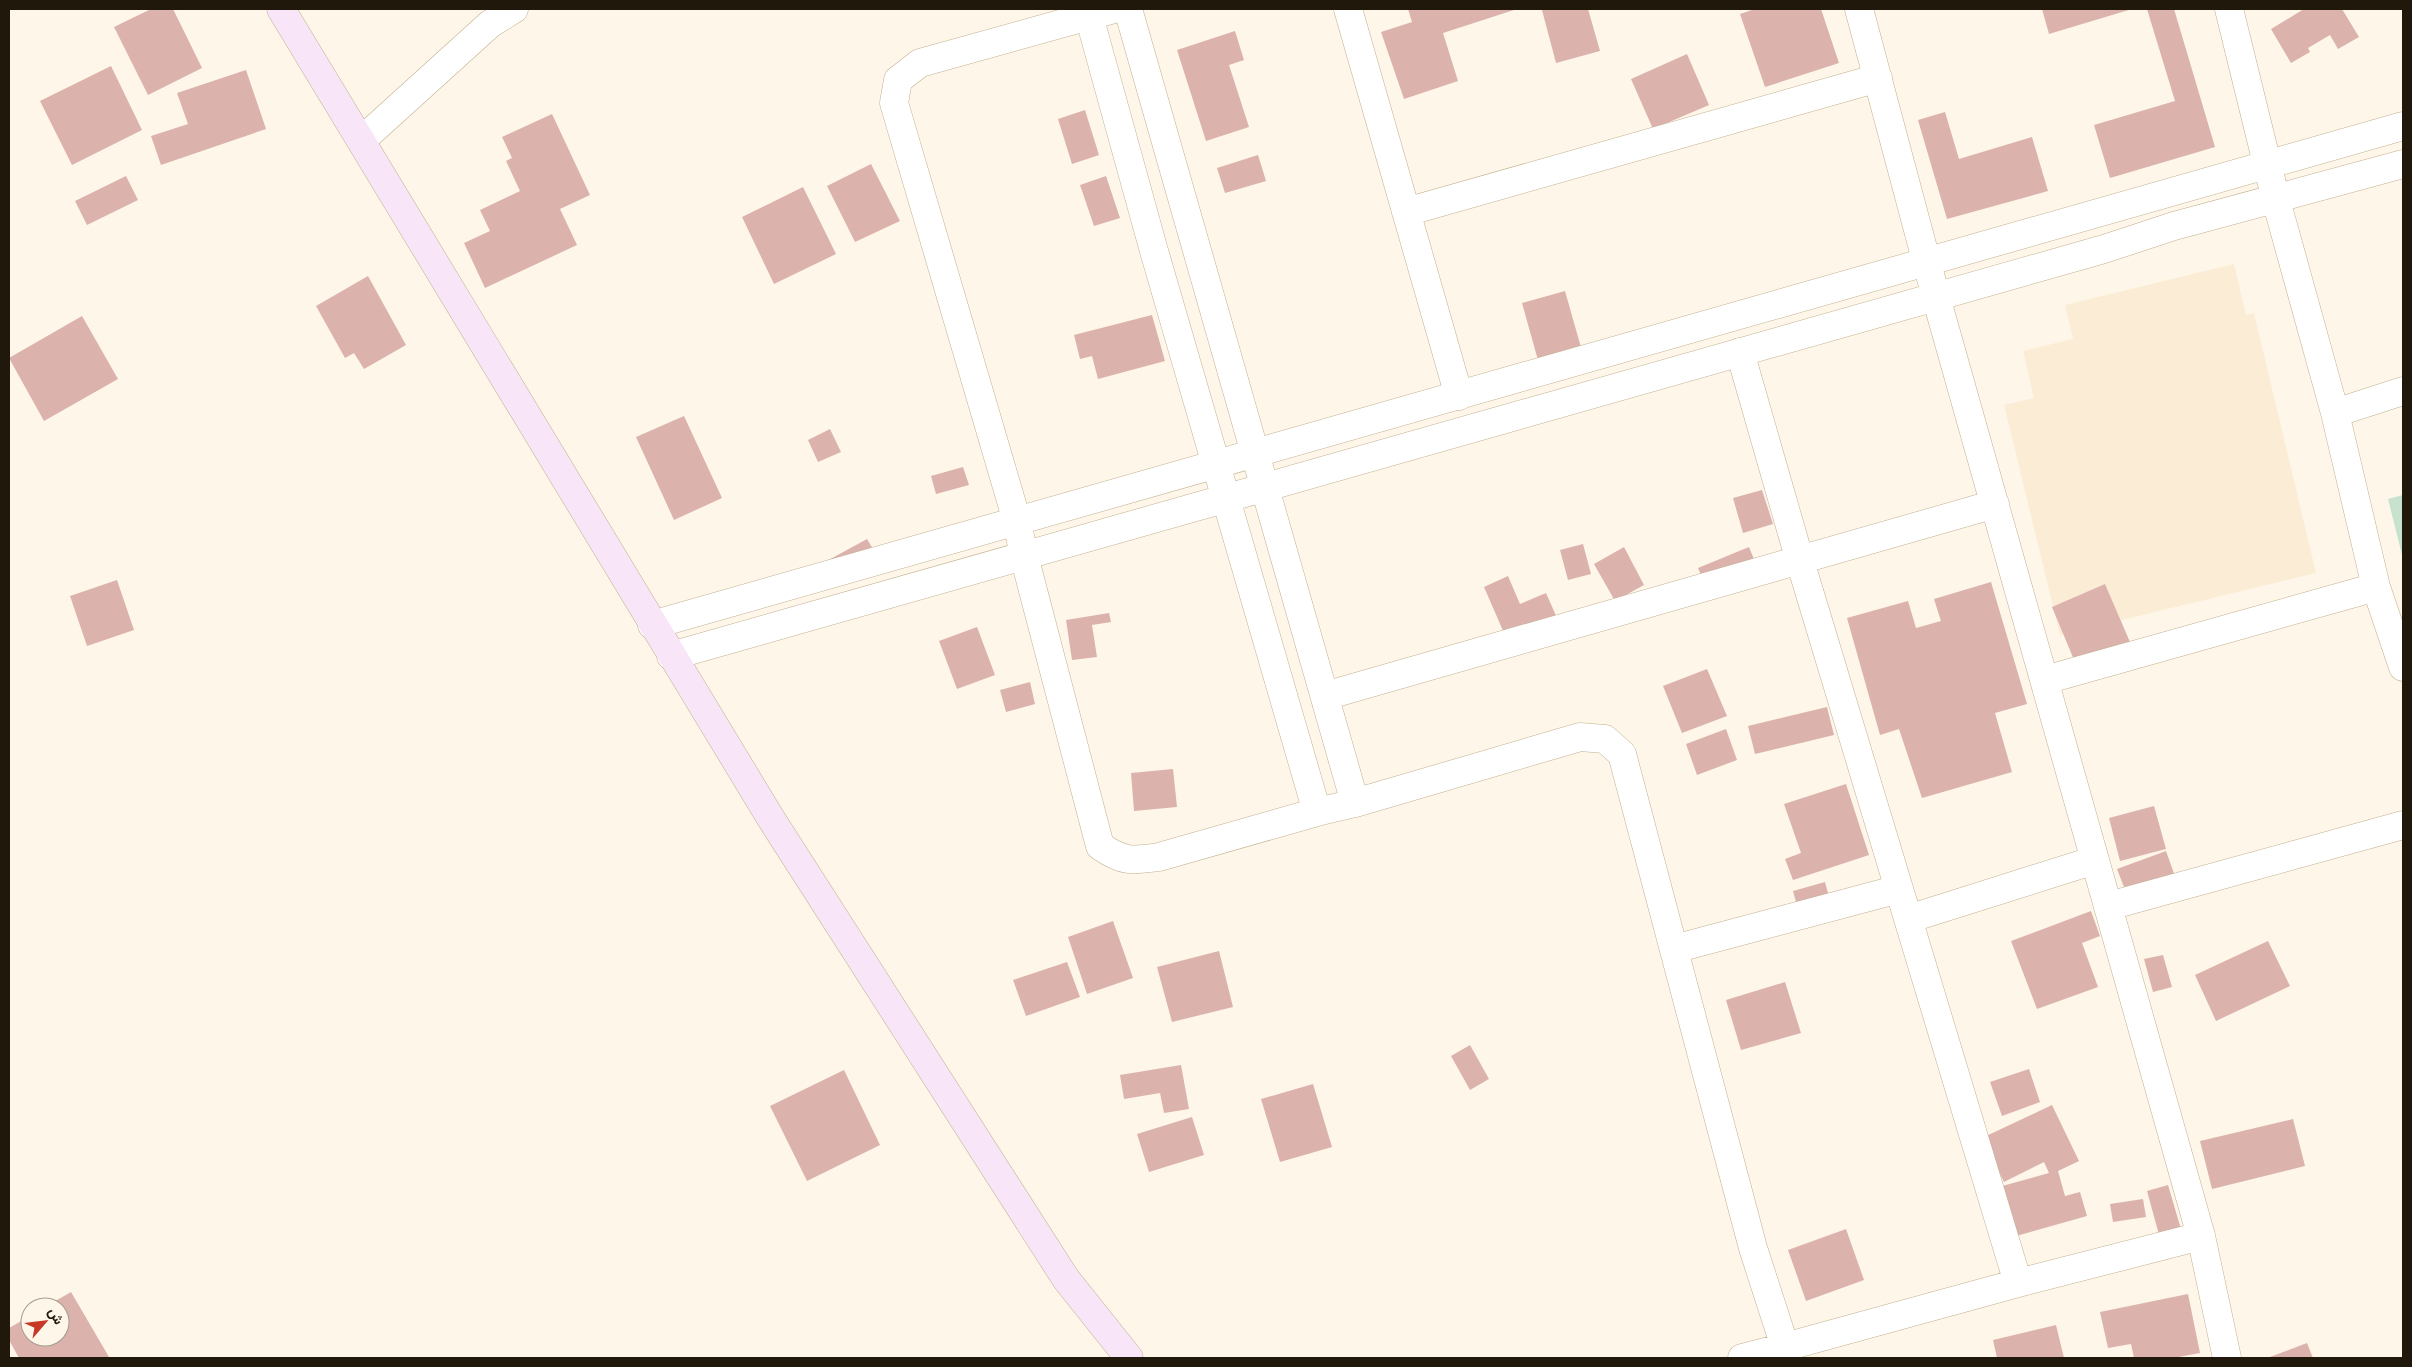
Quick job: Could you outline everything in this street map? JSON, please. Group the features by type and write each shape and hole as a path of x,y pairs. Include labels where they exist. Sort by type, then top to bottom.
{"main road":[{"path":"281,9 362,140 652,625 770,817 1066,1279 1129,1358"}],"street":[{"path":"362,140 490,24 514,9"},
{"path":"1128,9 1355,803"},
{"path":"1348,9 1459,396"},
{"path":"1859,9 1936,297 2201,1236 2227,1358"},
{"path":"2229,9 2276,200 2335,413 2376,587 2403,667"},
{"path":"1317,812 1216,465 1102,12 920,63 898,80 894,102 1017,521 1024,556 1100,846 1115,857 1133,861 1159,856 1355,803 1580,737 1605,740 1622,754 1754,1248 1785,1347"},
{"path":"1406,212 1878,78"},
{"path":"652,625 2403,126"},
{"path":"671,656 2095,252 2174,226 2276,200 2403,164"},
{"path":"1740,352 1800,561 2018,1283"},
{"path":"2335,413 2403,391"},
{"path":"1325,696 1995,504"},
{"path":"2045,680 2376,587"},
{"path":"2109,906 2403,825"},
{"path":"1908,919 2095,860"},
{"path":"1674,950 1899,889"},
{"path":"1742,1358 2018,1283 2201,1236"}],"shaded area":[{"path":"2234,264 2246,315 2254,313 2316,573 2060,635 2004,405 2034,398 2023,351 2073,339 2065,305"}],"green space":[{"path":"2403,495 2403,559 2388,499"}],"building":[{"path":"151,9 173,9 202,68 148,95 114,27"},
{"path":"1408,9 1517,9 1443,33 1458,81 1404,99 1381,32 1412,22"},
{"path":"1588,9 1600,51 1556,63 1542,10"},
{"path":"1755,9 1821,9 1839,63 1765,87 1740,14"},
{"path":"2042,9 2132,9 2049,34"},
{"path":"2147,9 2174,9 2215,147 2110,178 2094,125 2175,101"},
{"path":"2304,9 2342,9 2359,37 2338,49 2330,35 2308,48 2310,52 2291,63 2271,29"},
{"path":"1235,31 1244,60 1229,65 1249,127 1206,141 1177,50"},
{"path":"1687,54 1709,105 1653,129 1631,79"},
{"path":"111,66 142,130 72,165 40,101"},
{"path":"246,70 266,129 161,165 151,136 188,124 177,93"},
{"path":"1085,110 1099,155 1072,164 1058,119"},
{"path":"1945,112 1959,159 2032,137 2048,191 1947,219 1918,120"},
{"path":"552,114 590,195 560,209 577,245 485,288 464,243 490,231 480,210 520,191 506,161 512,158 502,137"},
{"path":"1258,155 1266,181 1225,193 1217,168"},
{"path":"871,164 900,221 855,242 827,186"},
{"path":"126,176 138,200 87,225 75,201"},
{"path":"1106,176 1120,218 1094,226 1080,185"},
{"path":"803,187 836,254 774,284 742,217"},
{"path":"368,276 406,345 364,369 354,353 345,358 316,306"},
{"path":"1565,291 1586,365 1543,378 1522,303"},
{"path":"1152,315 1165,361 1098,379 1092,356 1080,359 1074,335"},
{"path":"82,316 118,379 44,421 9,358"},
{"path":"684,416 722,498 674,520 636,437"},
{"path":"830,429 841,452 818,462 808,440"},
{"path":"963,467 969,485 936,494 931,476"},
{"path":"1762,490 1773,524 1743,533 1733,498"},
{"path":"867,539 879,559 814,568"},
{"path":"1583,544 1591,574 1568,580 1560,550"},
{"path":"1624,547 1644,585 1615,601 1594,564"},
{"path":"1749,547 1760,574 1709,595 1698,568"},
{"path":"1508,576 1520,604 1546,593 1557,618 1507,640 1484,587"},
{"path":"117,580 134,630 87,646 70,596"},
{"path":"1991,582 2027,704 1995,713 2012,772 1922,798 1899,729 1880,735 1847,618 1908,601 1916,628 1941,621 1934,599"},
{"path":"2105,584 2136,656 2082,679 2052,607"},
{"path":"1109,613 1111,622 1092,625 1097,657 1072,660 1066,620"},
{"path":"977,627 995,675 957,689 939,641"},
{"path":"1707,669 1727,716 1682,733 1663,686"},
{"path":"1030,682 1035,704 1006,712 1000,690"},
{"path":"1827,707 1834,735 1755,754 1748,726"},
{"path":"1726,729 1737,760 1697,775 1686,744"},
{"path":"1173,769 1177,807 1134,811 1131,773"},
{"path":"1846,784 1869,855 1793,880 1785,859 1801,853 1784,804"},
{"path":"2154,806 2166,849 2120,861 2109,818"},
{"path":"2166,851 2182,896 2134,913 2117,869"},
{"path":"1825,882 1834,915 1802,924 1793,891"},
{"path":"2091,911 2100,936 2082,943 2098,987 2037,1009 2011,941"},
{"path":"1113,921 1133,978 1087,994 1068,937"},
{"path":"2268,941 2290,986 2216,1021 2195,975"},
{"path":"1219,951 1233,1007 1172,1022 1157,967"},
{"path":"2163,955 2172,987 2153,992 2144,959"},
{"path":"1067,962 1080,997 1026,1016 1013,980"},
{"path":"1785,982 1801,1033 1741,1050 1726,1000"},
{"path":"1470,1045 1489,1079 1470,1090 1451,1056"},
{"path":"1181,1065 1189,1109 1164,1113 1160,1093 1124,1099 1120,1075"},
{"path":"2029,1069 2040,1102 2002,1116 1990,1082"},
{"path":"844,1070 880,1145 807,1181 770,1106"},
{"path":"1313,1084 1332,1147 1280,1162 1261,1099"},
{"path":"2052,1105 2079,1161 2058,1171 2065,1196 2080,1192 2087,1216 2009,1238 1995,1188 2049,1173 2044,1162 2004,1182 1982,1138"},
{"path":"1192,1117 1204,1155 1149,1172 1137,1134"},
{"path":"2293,1119 2305,1166 2212,1189 2200,1141"},
{"path":"2168,1185 2183,1236 2161,1242 2147,1191"},
{"path":"2143,1199 2146,1217 2113,1222 2110,1204"},
{"path":"1846,1229 1864,1280 1806,1301 1788,1250"},
{"path":"71,1292 109,1357 19,1358 9,1340 9,1328 20,1322 20,1347 70,1347 70,1297 62,1297"},
{"path":"2188,1294 2200,1353 2173,1358 2134,1358 2131,1344 2108,1348 2100,1312"},
{"path":"2056,1325 2064,1358 1997,1358 1993,1340"},
{"path":"2307,1343 2313,1358 2267,1358"}]}
